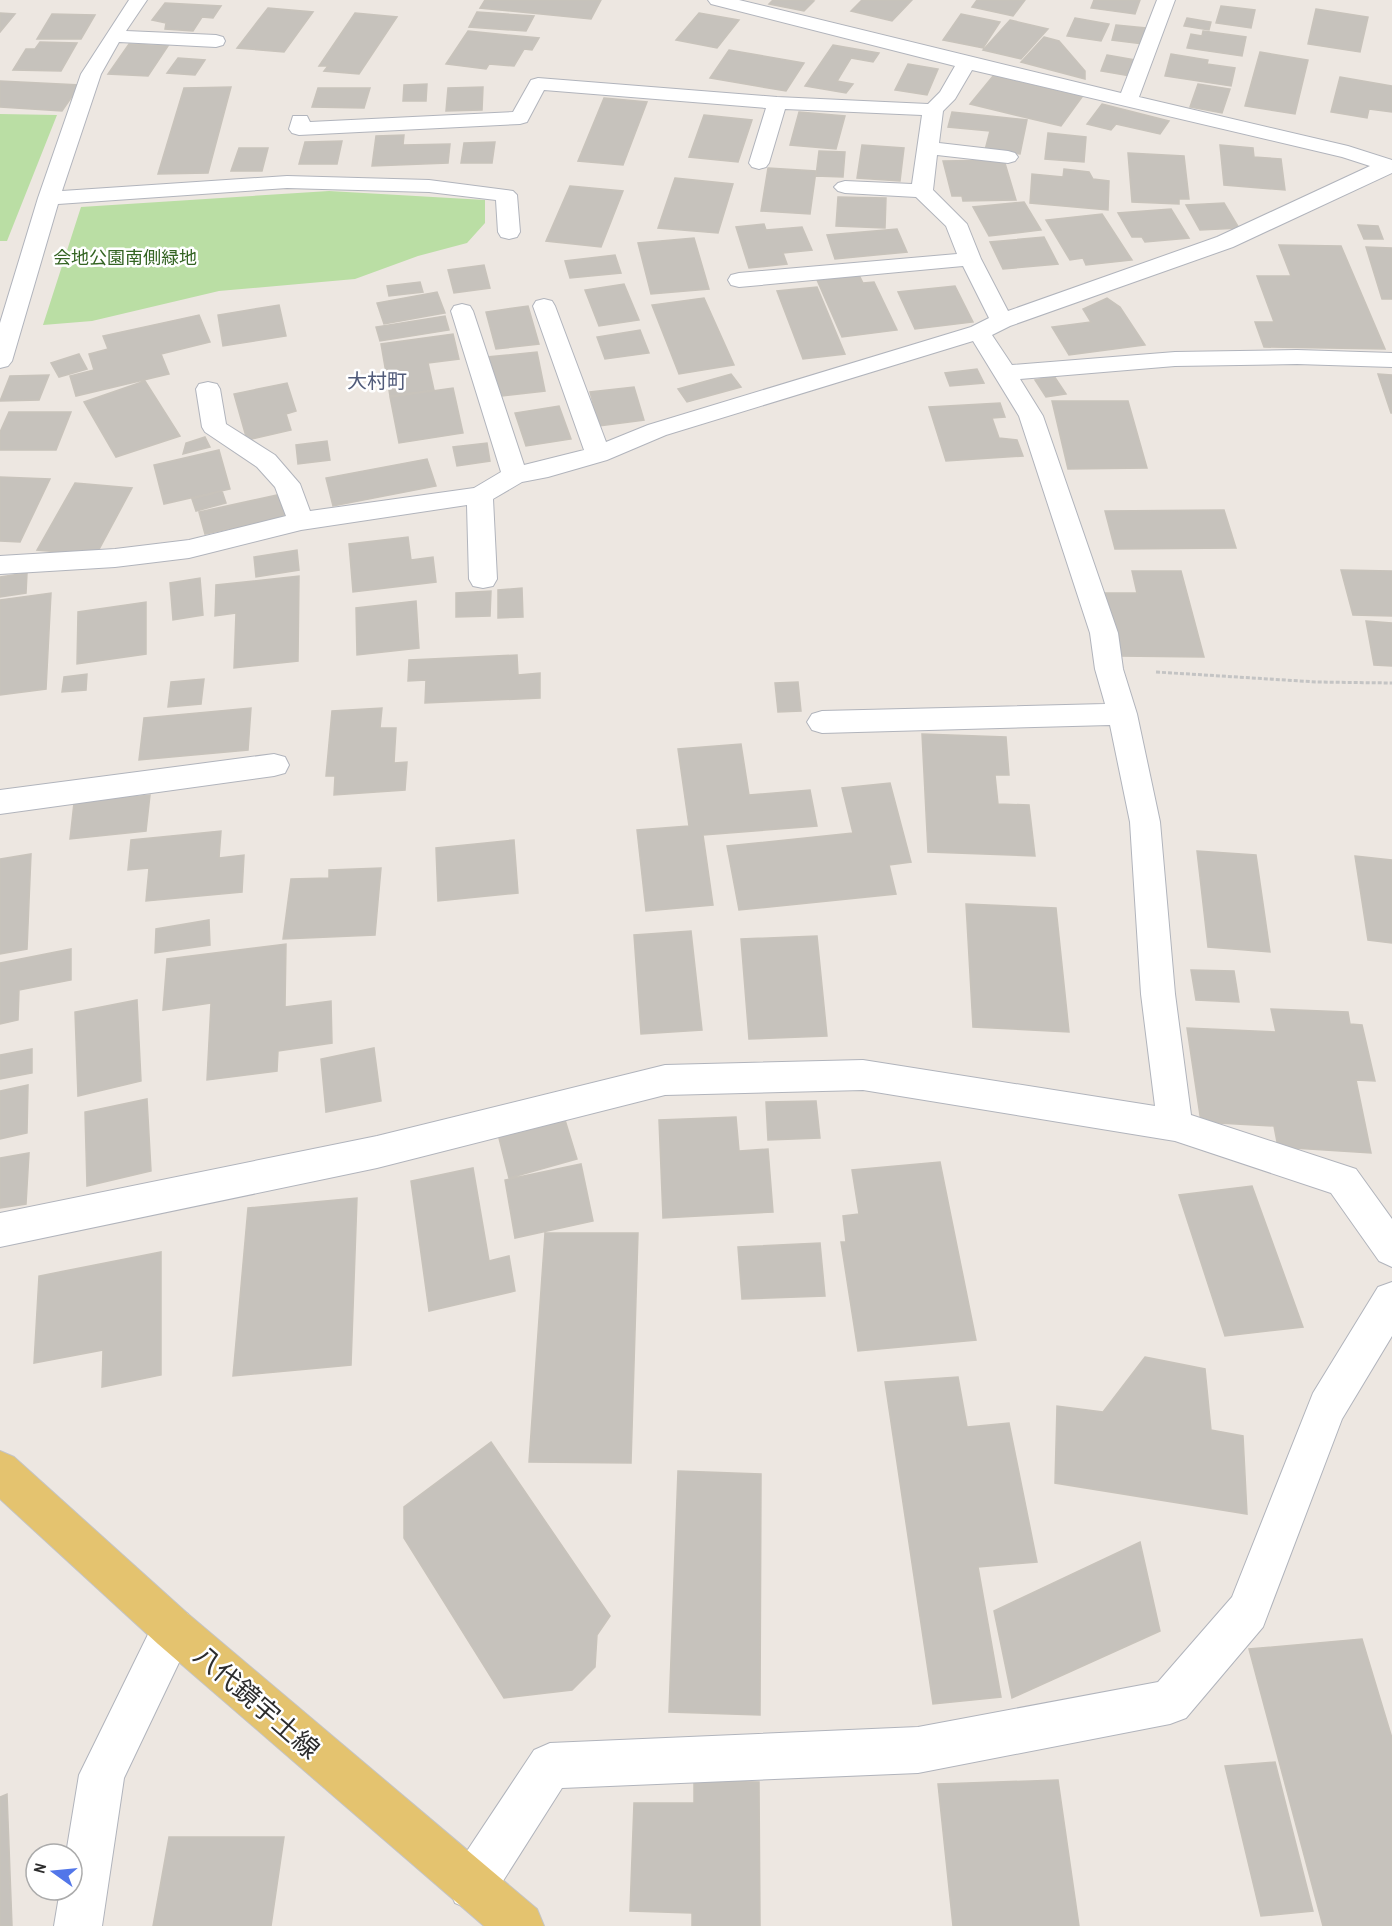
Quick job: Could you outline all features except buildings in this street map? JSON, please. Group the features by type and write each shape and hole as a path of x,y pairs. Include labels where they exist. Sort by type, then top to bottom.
{"main road":[{"name":"八代鏡宇土線","path":"0,1471 172,1629 520,1926"}],"street":[{"path":"0,361 49,198 91,74 113,36 138,0"},
{"path":"717,0 966,63 1348,152 1391,166"},
{"path":"1128,100 1166,0"},
{"path":"113,36 216,41"},
{"path":"922,191 933,110 948,95 966,63"},
{"path":"300,120 298,129 520,118 538,84 777,103 933,110"},
{"path":"759,163 777,103"},
{"path":"928,148 1008,157"},
{"path":"0,566 115,558 189,549 301,521 480,495 515,475 548,469 598,454 657,429 990,327 1225,242 1391,166"},
{"path":"49,198 287,182 429,186 506,195 509,232"},
{"path":"845,187 922,191 956,224 970,259 1006,373 1031,416 1104,633 1109,669 1122,714 1145,822 1158,994 1175,1125"},
{"path":"739,280 970,259"},
{"path":"544,306 598,454"},
{"path":"462,311 515,475"},
{"path":"1006,373 1175,359 1297,357 1392,360"},
{"path":"208,389 214,427 266,461 287,484 301,521"},
{"path":"480,495 483,579"},
{"path":"822,722 1122,714"},
{"path":"0,802 274,765"},
{"path":"0,1230 377,1152 665,1080 864,1075 1175,1125 1343,1181 1392,1249"},
{"path":"472,1886 550,1766 918,1749 1170,1702 1248,1612 1327,1407 1392,1300"},
{"path":"78,1926 102,1774 172,1629"}],"path":[{"path":"1109,669 1316,682 1392,683"}],"green space":[{"path":"0,114 57,115 7,241 0,241"},
{"name":"会地公園南側緑地","path":"329,191 485,200 485,223 467,243 418,256 355,279 219,291 92,321 43,325 81,207"}],"district":[{"name":"大村町","path":"377,380"}]}
